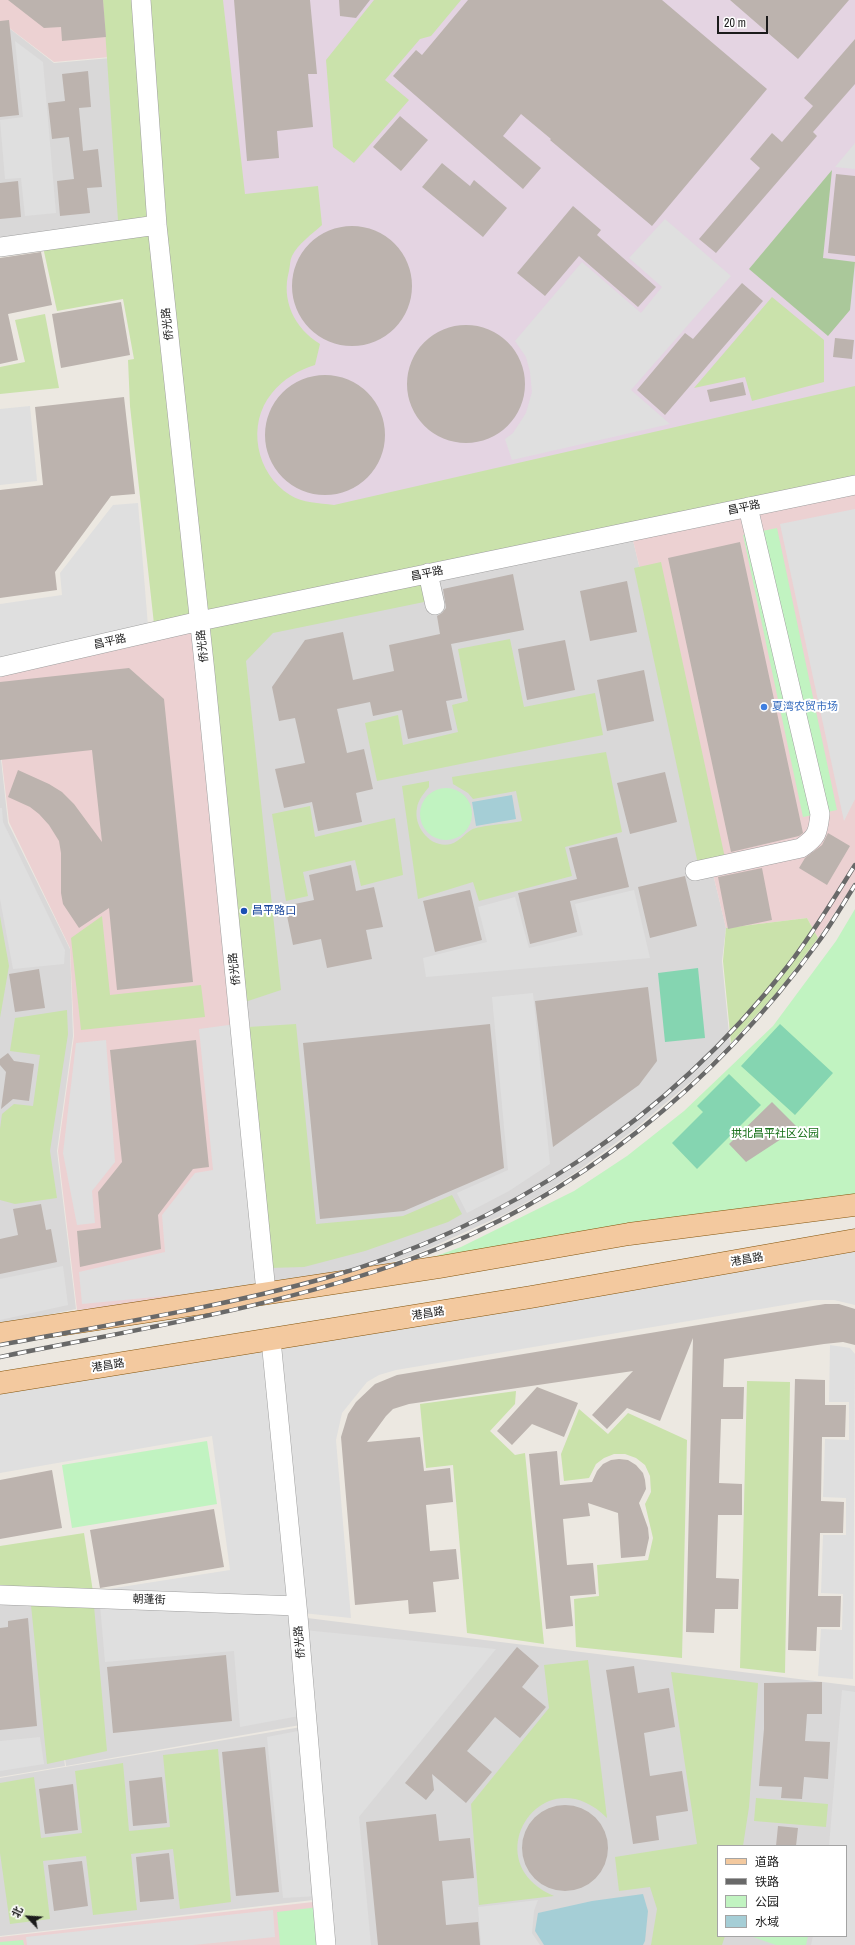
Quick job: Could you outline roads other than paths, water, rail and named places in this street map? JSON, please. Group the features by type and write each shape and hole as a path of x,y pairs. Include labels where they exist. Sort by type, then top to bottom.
{"main road":[{"path":"0,1334 266,1292 440,1267 629,1234 845,1206 855,1201"},
{"name":"港昌路","path":"0,1383 532,1298 850,1243"}],"street":[{"name":"侨光路","path":"141,0 157,225 200,621 266,1292"},
{"path":"0,246 157,225"},
{"name":"昌平路","path":"0,668 200,621 855,485"},
{"path":"695,871 801,848 814,839 819,828 820,814 748,507"},
{"path":"428,573 435,605"},
{"name":"侨光路","path":"271,1340 297,1606 326,1945"},
{"name":"朝蓬街","path":"0,1595 297,1606"}],"water":[{"path":"512,795 516,819 476,826 472,802"},
{"path":"643,1894 648,1911 645,1941 643,1945 544,1945 535,1931 538,1913 592,1901"}],"railway":[{"path":"0,1345 242,1299 322,1279 390,1257 456,1230 519,1198 579,1160 637,1119 690,1072 741,1022 796,955 814,930 855,865"},
{"path":"0,1357 208,1316 310,1291 411,1259 472,1234 530,1204 586,1169 639,1131 688,1088 735,1042 779,993 819,941 855,885"}],"place":[{"name":"夏湾农贸市场","path":"764,707"},
{"name":"昌平路口","path":"244,911"}],"park label":[{"name":"拱北昌平社区公园","path":"775,1134"}]}
